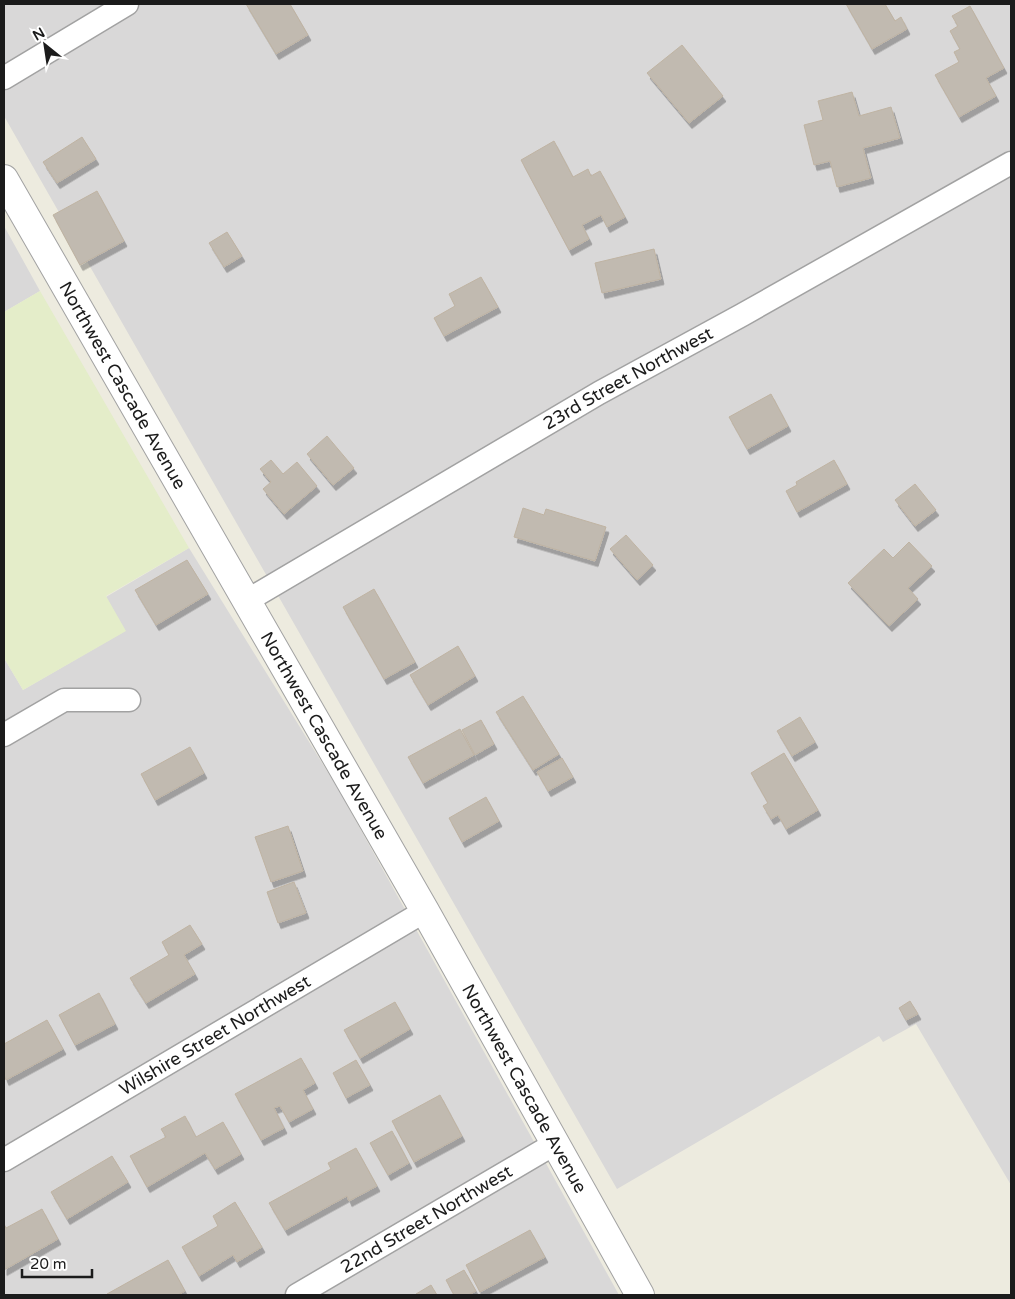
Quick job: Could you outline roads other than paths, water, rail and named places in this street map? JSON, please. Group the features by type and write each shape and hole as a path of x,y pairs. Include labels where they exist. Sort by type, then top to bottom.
{"street":[{"path":"4,78 127,4"},
{"name":"23rd Street Northwest","path":"248,600 599,393 751,310 1011,163"},
{"name":"Northwest Cascade Avenue","path":"4,179 248,600 556,1143 640,1295"},
{"path":"4,734 64,700 129,700"},
{"name":"Wilshire Street Northwest","path":"4,1160 425,911"},
{"name":"22nd Street Northwest","path":"297,1295 556,1143"}]}
